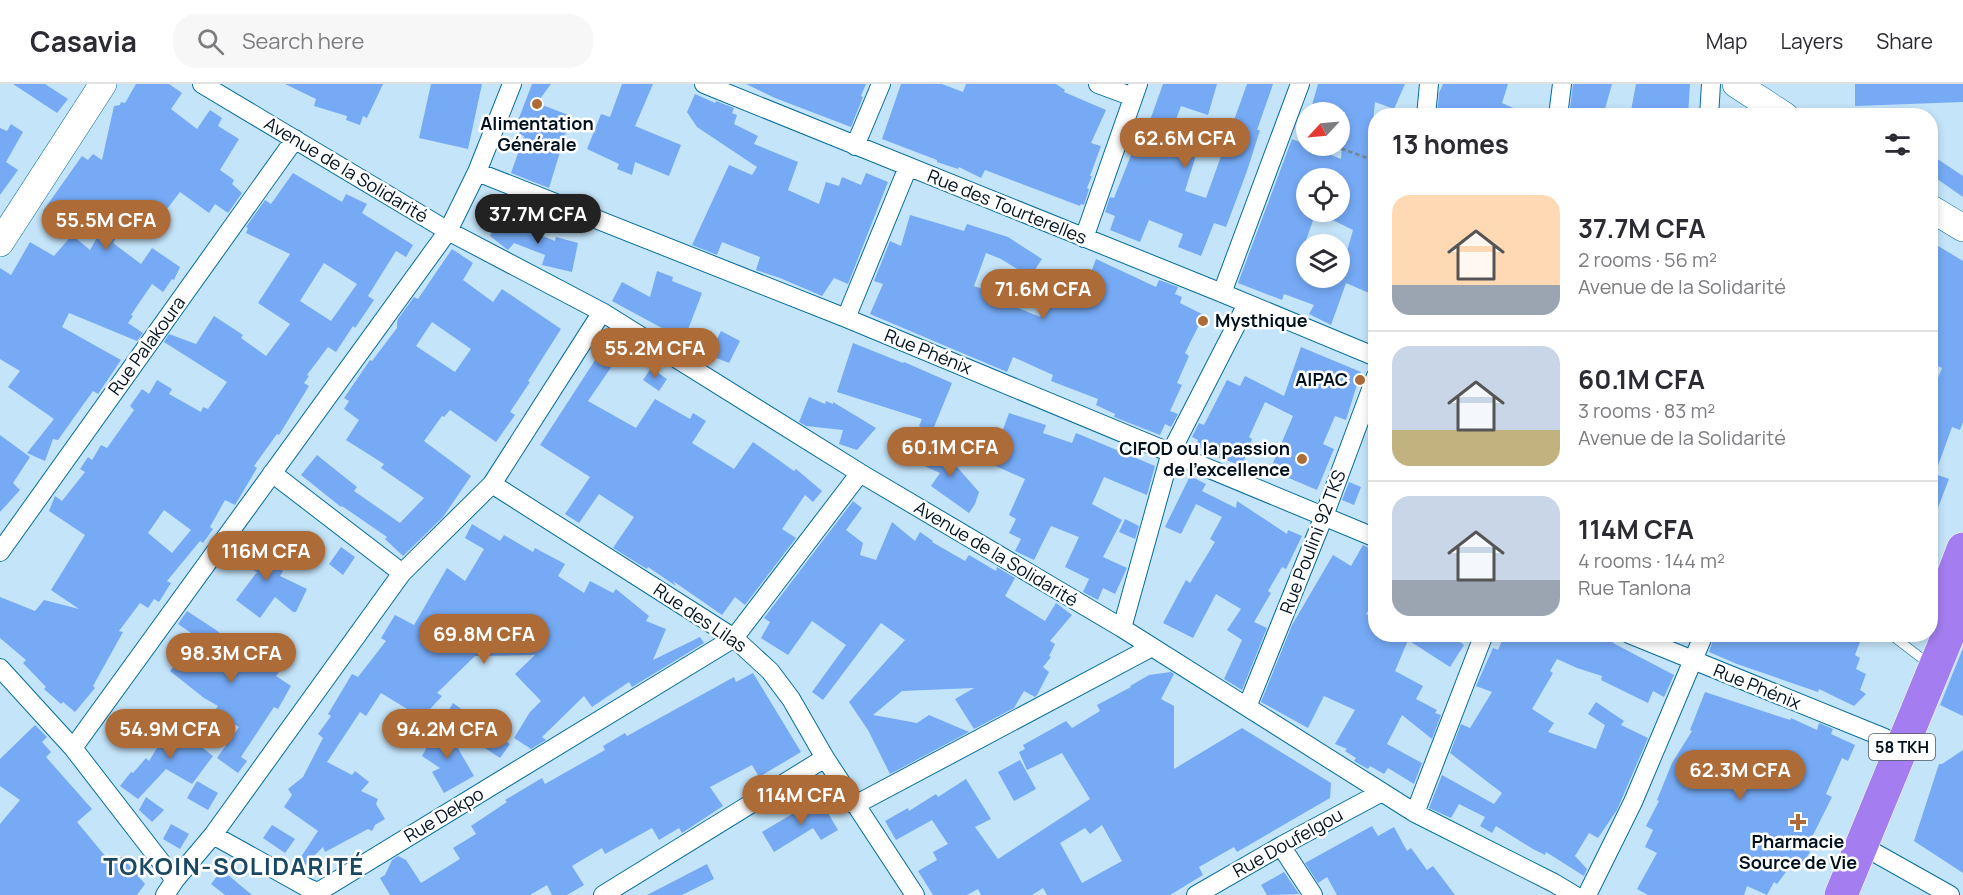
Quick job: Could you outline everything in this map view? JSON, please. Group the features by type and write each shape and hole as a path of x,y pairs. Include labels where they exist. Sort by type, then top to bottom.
{"highway":[{"name":"58 TKH","path":"1938,609 1963,549"},
{"name":"58 TKH","path":"1938,609 1943,594"},
{"name":"58 TKH","path":"1820,895 1927,642"},
{"name":"58 TKH","path":"1841,895 1862,845 1928,642"}],"street":[{"path":"0,243 103,84"},
{"name":"Avenue de la Solidarité","path":"202,84 448,231 602,312 860,473 1122,628 1415,813 1555,889 1574,895"},
{"path":"73,748 448,231 477,172 512,84"},
{"path":"855,146 881,84"},
{"path":"1084,237 1136,91 1098,84"},
{"path":"1222,293 1300,84"},
{"path":"1427,108 1429,84"},
{"path":"1559,108 1562,84"},
{"path":"1710,108 1711,84"},
{"path":"1736,84 1773,108"},
{"name":"Rue des Tourterelles","path":"716,86 855,146 1368,354"},
{"name":"Rue Palakoura","path":"0,552 295,139"},
{"path":"846,318 908,167"},
{"name":"Rue Phénix","path":"477,172 846,318 1368,535"},
{"path":"1938,213 1963,228"},
{"path":"1122,628 1171,452 1247,304"},
{"path":"0,669 73,748 170,887 213,835 402,573 492,484 602,312"},
{"name":"Rue Poulini 92 TKS","path":"1247,707 1324,516 1368,398"},
{"path":"272,473 402,573"},
{"path":"734,638 860,473"},
{"name":"Rue des Lilas","path":"492,484 734,638 770,670 781,683 825,758 915,895"},
{"name":"Rue Dekpo","path":"213,835 318,891 734,638"},
{"path":"1415,813 1481,642"},
{"name":"Rue Phénix","path":"1648,642 1885,738"},
{"path":"1587,895 1633,802 1701,642"},
{"path":"855,804 1152,647"},
{"path":"603,895 825,758"},
{"name":"Rue Doufelgou","path":"1196,895 1382,792"},
{"path":"1862,845 1950,895"},
{"path":"1281,846 1313,895"}],"path":[{"path":"1350,152 1368,158"}],"building":[{"path":"13,84 45,84 68,99 57,113"},
{"path":"136,84 169,84 182,93 171,109 197,129 210,110 222,118 218,126 239,139 220,170 234,180 232,184 242,193 228,213 215,204 209,213 180,192 150,235 127,219 113,243 141,264 152,248 180,267 174,280 172,279 163,292 152,284 131,315 133,316 128,323 143,333 137,341 69,313 62,327 121,360 98,394 93,391 58,440 53,439 45,461 27,453 54,419 8,387 20,371 0,359 0,268 11,275 30,242 54,256 72,235 90,250 104,225 82,208 69,230 43,211 82,156 88,160 93,154 102,160 114,106 120,105 121,102 125,103"},
{"path":"285,84 383,84 367,118 363,116 360,125 346,120 347,116 314,106 316,99"},
{"path":"431,84 482,84 468,149 419,138"},
{"path":"532,84 551,84 537,103 571,116 549,188 511,173 524,136 519,134 526,118 521,125 517,123"},
{"path":"622,84 653,84 635,126 681,145 669,176 635,162 632,175 617,169 619,164 587,149 601,114 610,117"},
{"path":"746,84 866,84 851,127 775,98"},
{"path":"901,84 942,84 963,92 966,84 1056,84 1065,90 1064,92 1106,110 1091,143 1101,146 1090,176 1092,176 1084,205 1080,206 985,170 981,178 959,167 958,169 937,162 937,160 882,139"},
{"path":"1163,84 1217,84 1208,115 1181,106 1171,133 1199,145 1185,191 1206,198 1247,84 1273,84 1257,130 1260,130 1247,171 1226,227 1214,223 1201,256 1178,247 1183,234 1149,220 1140,242 1110,230 1115,216 1105,212 1110,197 1114,198 1139,135 1144,137"},
{"path":"1318,84 1405,84 1394,108 1375,102 1374,108 1368,108 1368,293 1350,285 1350,240 1353,230 1337,222 1350,222 1350,168 1296,168 1296,222 1312,222 1308,234 1296,234 1296,288 1344,288 1331,325 1309,314 1314,305 1284,294 1282,300 1238,283 1292,139 1296,141 1296,156 1334,156 1341,159 1341,156 1350,156 1350,102 1313,102"},
{"path":"1443,84 1508,84 1502,103 1513,108 1438,108 1439,93"},
{"path":"1573,84 1612,84 1605,108 1570,108"},
{"path":"1636,84 1690,84 1688,108 1632,108"},
{"path":"1855,84 1963,84 1963,102 1855,106"},
{"path":"695,94 734,108 732,113 737,115 734,124 758,136 754,144 798,162 788,190 819,204 826,182 839,186 842,177 861,185 866,173 888,182 848,284 834,278 822,296 756,270 760,257 722,242 717,255 692,245 729,165 752,175 757,167 697,127 687,112"},
{"path":"11,124 23,132 6,162 18,170 0,195 0,128 7,131"},
{"path":"1938,159 1963,176 1963,197 1938,180"},
{"path":"293,173 342,202 346,194 367,204 362,213 413,245 406,257 396,251 368,296 374,300 355,328 353,326 336,352 328,347 307,375 309,376 304,383 309,386 279,435 277,434 254,466 257,468 235,505 225,500 210,527 213,529 167,581 171,583 159,602 154,599 148,608 140,603 119,631 123,632 93,686 95,688 75,712 63,702 61,704 44,689 46,687 23,663 26,660 0,638 0,597 35,611 44,600 79,609 51,590 85,535 49,511 55,496 62,501 85,472 80,469 88,457 92,460 101,445 107,448 134,410 130,406 142,389 149,394 157,380 172,389 169,394 201,412 203,407 208,409 227,382 164,342 169,334 196,344 214,316 243,335 241,338 266,356 290,324 258,303 290,254 246,233 248,228 246,227 265,200 271,204","holes":["324,263 357,284 331,321 300,301","164,510 191,530 172,553 148,533"]},
{"path":"910,215 964,231 967,224 1008,237 1042,259 1030,277 1001,259 986,253 974,286 991,292 990,296 1040,317 1053,287 1081,299 1096,259 1156,287 1159,280 1178,287 1175,294 1182,297 1180,303 1204,315 1185,353 1189,356 1177,383 1182,385 1170,411 1178,414 1171,427 1165,424 1160,435 1114,417 1115,414 1096,405 1098,399 1051,381 1053,375 1013,357 1007,372 870,314 883,284 874,281 890,241 901,246"},
{"path":"498,220 555,241 556,237 578,243 572,272 542,265 545,255 514,243 508,250 490,236"},
{"path":"1938,246 1963,261 1963,422 1960,430 1952,427 1938,466 1938,378 1942,368 1938,366"},
{"path":"452,249 473,263 463,280 493,302 502,289 561,329 510,412 515,415 496,442 450,410 444,417 442,416 424,441 471,476 443,517 403,556 385,539 387,537 341,507 301,475 317,455 357,487 354,491 400,523 424,498 381,468 384,464 346,440 359,420 344,409 349,401 344,398 370,360 372,361 397,328 398,319 414,297 418,299","holes":["432,322 471,349 455,372 416,346"]},
{"path":"657,271 673,277 672,281 702,293 684,340 612,301 622,282 650,297"},
{"path":"721,331 740,341 729,363 709,355"},
{"path":"853,343 952,383 932,432 919,426 922,419 837,392"},
{"path":"1301,347 1361,372 1346,420 1335,416 1323,444 1334,449 1317,490 1270,470 1293,416 1265,402 1249,437 1252,439 1242,466 1196,446 1198,440 1192,437 1199,423 1204,425 1227,380 1240,386 1245,376 1284,396"},
{"path":"597,357 612,366 588,401 636,428 655,399 690,419 693,413 706,421 692,443 734,469 753,442 794,471 796,469 822,491 813,502 805,495 782,529 796,538 745,605 735,597 722,615 673,581 676,586 648,567 647,569 613,548 634,517 599,494 579,523 565,514 590,477 540,445"},
{"path":"651,368 667,379 659,391 643,380"},
{"path":"809,397 825,404 826,401 833,404 833,402 876,428 857,450 839,444 843,430 806,426 799,422"},
{"path":"1009,413 1046,425 1043,433 1072,443 1076,433 1155,466 1147,495 1104,477 1092,504 1122,520 1103,557 1127,568 1115,594 1103,588 1098,600 1083,592 1089,579 1065,567 1079,537 1051,526 1034,560 1015,551 1021,539 1009,533 1016,519 1009,515 1025,479 989,463 993,454 988,452 996,436 1000,438"},
{"path":"0,435 30,457 13,483 20,490 0,512"},
{"path":"927,443 942,450 979,492 969,513 931,486 940,473 918,463"},
{"path":"1938,475 1949,479 1938,507"},
{"path":"1190,476 1206,484 1202,491 1236,508 1237,501 1287,534 1288,530 1302,536 1286,569 1282,567 1268,591 1271,593 1254,622 1267,628 1242,690 1224,679 1242,640 1227,630 1241,609 1216,594 1193,638 1163,623 1186,580 1190,583 1215,542 1210,539 1222,517 1196,504 1181,534 1165,527"},
{"path":"1349,482 1361,487 1354,505 1342,500"},
{"path":"853,501 862,508 846,530 863,543 860,555 876,560 892,522 915,541 920,532 932,542 965,561 969,555 996,571 997,567 1015,578 1005,596 1045,621 1056,603 1072,615 1050,641 1055,644 1049,656 1051,657 1043,667 1049,672 1037,695 1035,697 1024,691 1014,708 974,729 955,699 974,688 902,691 873,715 917,723 929,715 969,732 890,774 868,730 849,702 905,640 881,623 823,700 812,692 846,645 812,621 788,655 761,638 770,622 764,618"},
{"path":"1125,519 1139,526 1135,539 1119,532"},
{"path":"472,524 500,541 504,535 533,552 535,548 565,564 558,576 584,593 590,581 613,593 616,589 649,616 646,621 666,629 653,660 700,637 704,643 632,687 629,682 592,707 584,696 542,737 546,740 531,749 514,738 530,712 541,701 515,674 535,655 475,656 437,693 442,696 422,718 381,693 366,716 360,712 327,762 352,775 355,771 369,782 361,791 378,799 376,804 385,819 375,825 372,831 368,829 325,852 323,847 300,870 295,866 318,831 284,807 292,795 288,789 303,777 323,738 318,734 331,716 328,714 352,674 358,677 386,641 381,638 395,615 414,625 447,568 465,581 484,549 465,538"},
{"path":"244,535 257,540 252,551 283,571 280,576 307,589 296,612 275,597 260,618 236,600 257,572 232,555"},
{"path":"1363,545 1368,548 1368,611 1366,614 1368,615 1368,642 1407,642 1395,671 1423,686 1416,699 1437,710 1435,713 1441,715 1432,739 1402,715 1387,744 1422,763 1414,784 1388,768 1384,774 1370,766 1368,769 1354,761 1356,758 1345,751 1347,749 1335,744 1355,710 1324,696 1308,728 1261,702 1292,625 1333,555 1351,566"},
{"path":"341,547 355,557 343,575 329,564"},
{"path":"187,611 216,630 248,656 256,645 284,665 276,676 291,686 278,709 274,707 241,757 247,761 238,773 217,758 239,727 214,712 218,706 170,671 197,637 178,624"},
{"path":"1411,642 1460,642 1464,645 1450,667"},
{"path":"1502,642 1613,642 1674,675 1664,697 1653,691 1648,703 1601,680 1602,676 1557,659 1550,671 1553,673 1532,709 1554,723 1548,732 1596,749 1605,725 1588,714 1596,702 1624,721 1621,725 1648,738 1617,810 1598,838 1589,833 1575,856 1587,869 1584,876 1546,852 1545,855 1533,849 1496,826 1492,833 1480,826 1485,817 1459,804 1451,818 1429,808 1442,775 1494,804 1502,793 1450,753 1461,724 1470,728 1492,692 1476,686 1493,648 1498,650"},
{"path":"1712,642 1860,642 1855,655 1860,658 1856,669 1866,674 1860,690 1866,694 1854,706 1819,689 1818,692 1709,652"},
{"path":"1963,648 1963,716 1940,705"},
{"path":"1171,672 1174,674 1161,699 1174,706 1174,769 1242,728 1331,783 1330,798 1237,852 1234,847 1199,867 1203,875 1170,895 1047,895 1043,888 1032,895 981,895 978,889 967,895 933,895 918,871 937,860 933,852 948,844 932,820 896,840 885,821 908,808 909,811 936,794 938,797 966,779 991,819 975,827 998,859 1090,799 1062,753 1027,770 1019,752 1025,749 1023,745 1066,721 1072,728 1100,711 1097,705 1149,675","holes":["1102,825 1122,861 1082,883 1060,843 1085,828 1090,834"]},
{"path":"753,673 801,752 759,777 752,765 710,787 723,806 682,833 679,828 659,840 652,828 605,854 602,848 572,866 584,885 567,895 552,895 547,885 530,895 390,895 380,878 385,875 392,860 398,856 406,860 421,883 460,859 453,848 476,834 471,826 507,802 505,800 542,778 545,784 605,750 603,746 625,733 627,736 734,677 736,682"},
{"path":"1705,692 1790,720 1791,718 1817,730 1819,723 1833,729 1831,734 1855,745 1848,761 1842,758 1826,794 1832,797 1806,849 1810,852 1802,865 1795,860 1777,884 1774,882 1767,895 1747,886 1744,895 1648,895 1637,889 1657,853 1645,847 1653,830 1646,826 1659,801 1657,800 1672,763 1692,731 1690,730"},
{"path":"453,703 510,744 500,758 443,720"},
{"path":"175,719 198,734 194,741 213,756 192,784 166,769 138,799 120,786 146,758 149,761"},
{"path":"442,721 474,776 444,793 432,772 440,768 422,756"},
{"path":"35,725 47,737 42,742 51,752 46,757 92,809 77,822 111,863 122,857 145,884 137,895 0,895 0,824 20,800 0,786 0,759"},
{"path":"1963,750 1963,873 1914,841 1939,764"},
{"path":"1020,760 1036,789 1014,801 998,772"},
{"path":"197,781 218,793 208,810 187,798"},
{"path":"146,797 164,810 152,822 139,810"},
{"path":"819,798 838,830 821,840 813,828 774,852 762,832"},
{"path":"171,824 189,834 180,849 163,839"},
{"path":"272,825 295,839 285,853 263,838"},
{"path":"1372,826 1378,836 1394,827 1407,851 1411,848 1427,870 1433,866 1455,895 1337,895 1327,877 1318,883 1305,863"},
{"path":"707,864 714,879 682,895 647,895"},
{"path":"222,870 252,895 225,895 211,884"},
{"path":"1284,872 1299,894 1267,895 1261,885"}],"place":[{"name":"Alimentation Générale","path":"537,104"},
{"name":"Mysthique","path":"1203,321"},
{"name":"AIPAC","path":"1360,380"},
{"name":"CIFOD ou la passion de l'excellence","path":"1302,459"},
{"name":"Pharmacie Source de Vie","path":"1798,822"}],"district":[{"name":"TOKOIN-SOLIDARITÉ","path":"234,867"}]}
